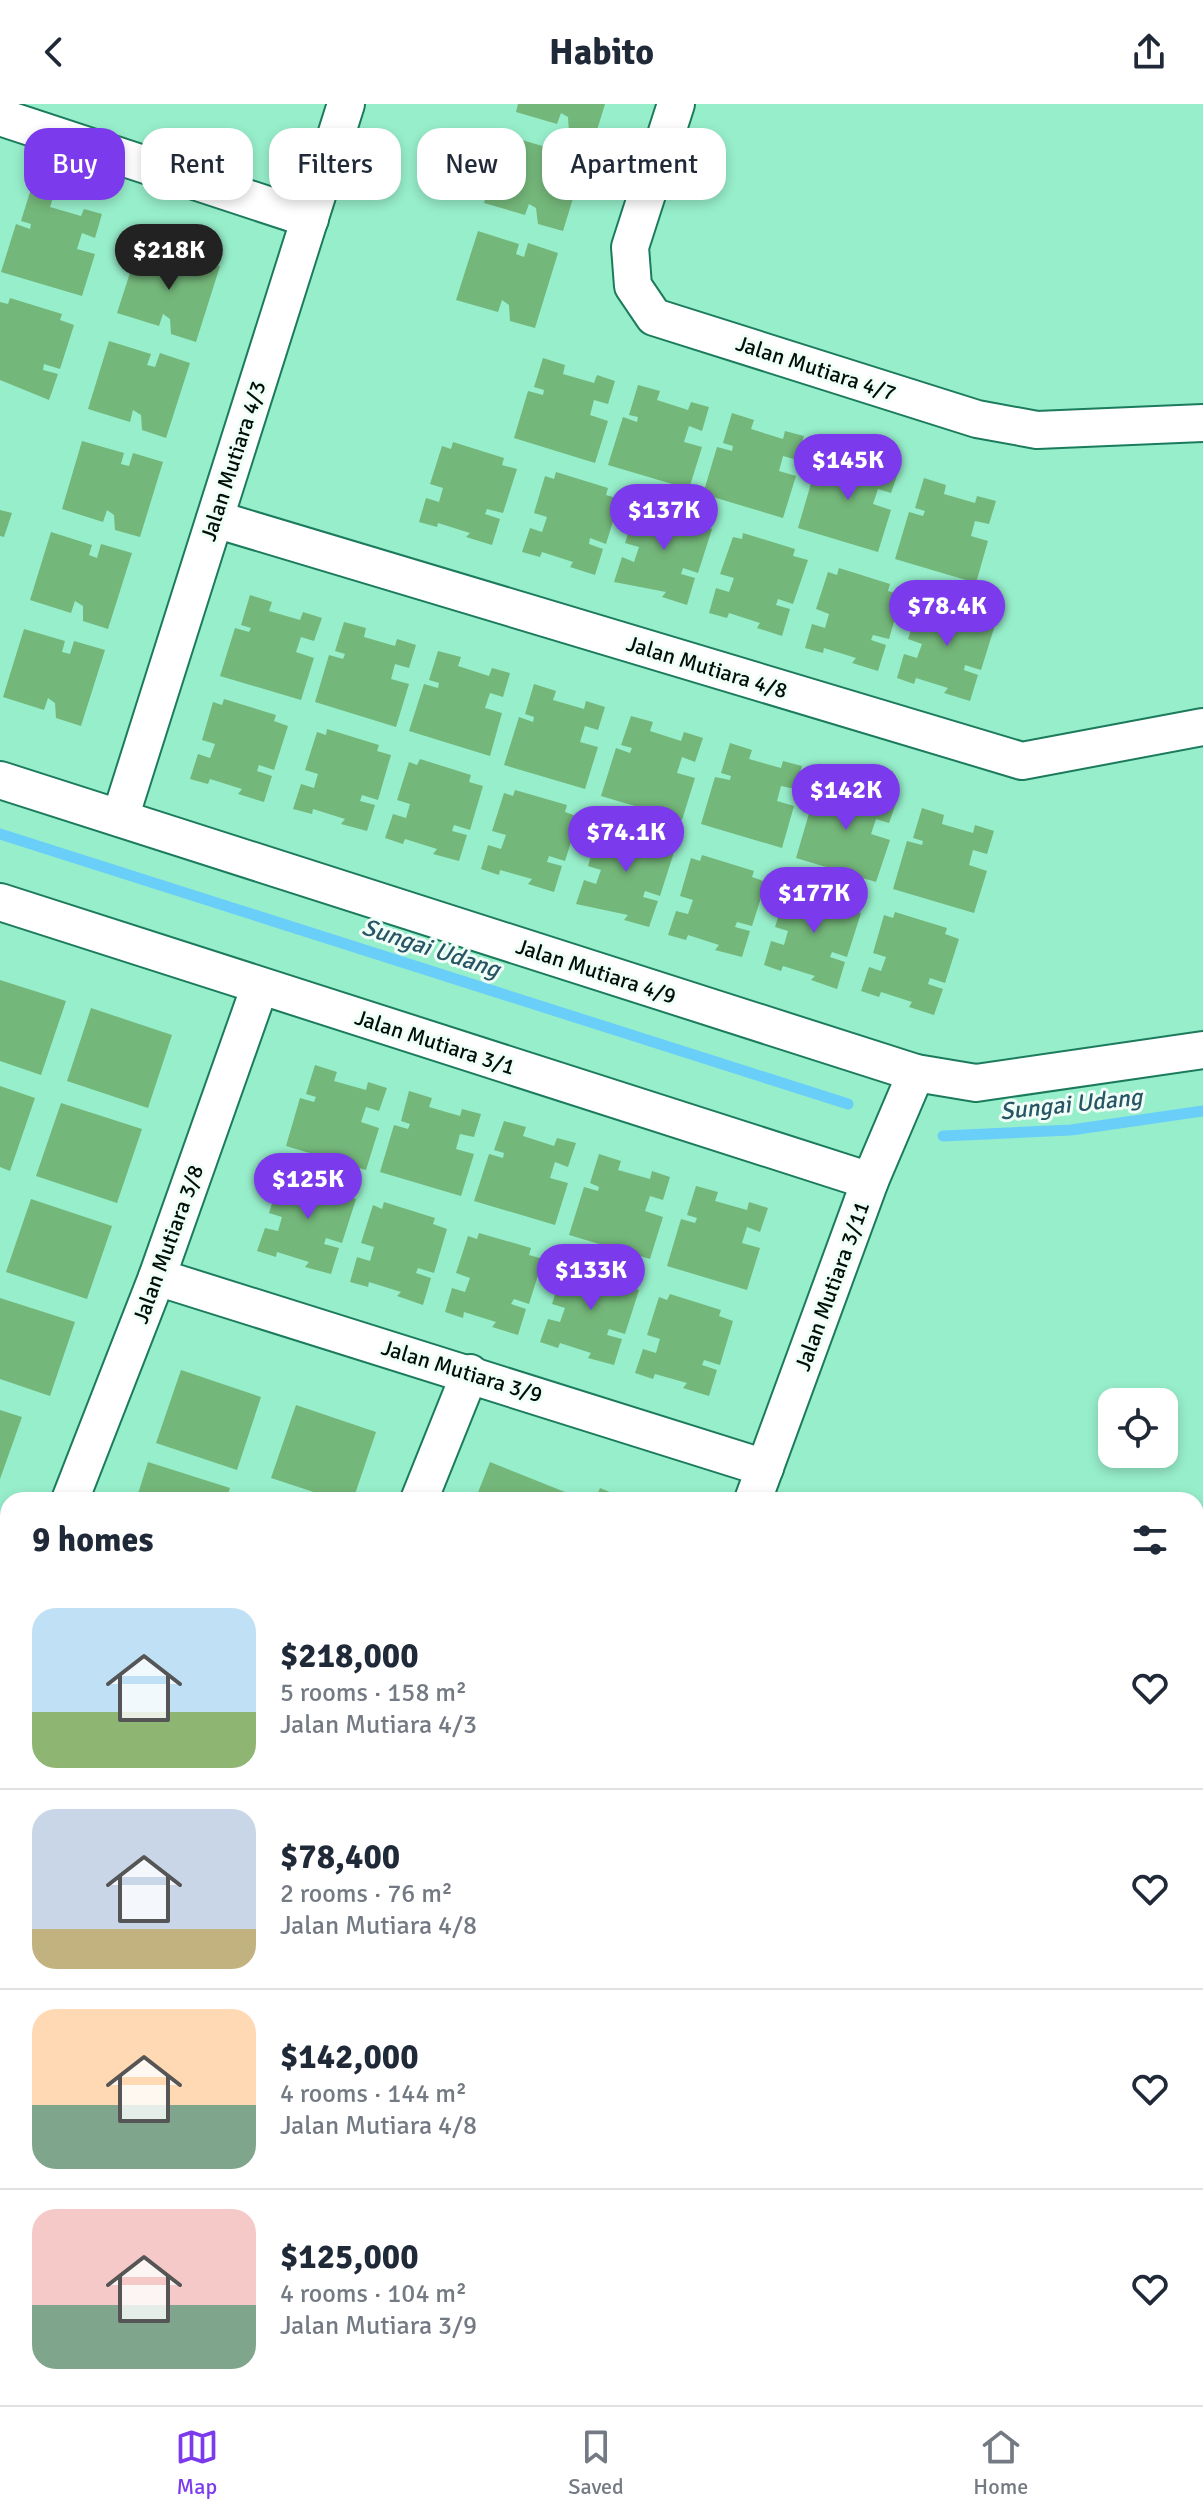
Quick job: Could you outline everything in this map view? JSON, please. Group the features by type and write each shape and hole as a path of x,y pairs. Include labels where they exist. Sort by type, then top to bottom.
{"street":[{"name":"Jalan Mutiara 4/3","path":"120,818 346,104"},
{"name":"Jalan Mutiara 4/7","path":"676,104 630,247 633,286 654,317 977,419 1007,425 1037,430 1203,423"},
{"path":"0,117 310,219"},
{"name":"Jalan Mutiara 4/8","path":"215,519 1022,761 1203,727"},
{"name":"Jalan Mutiara 4/9","path":"0,780 916,1073 976,1083 1203,1050"},
{"name":"Jalan Mutiara 3/1","path":"0,902 870,1181"},
{"name":"Jalan Mutiara 3/8","path":"73,1492 157,1277 260,986"},
{"name":"Jalan Mutiara 3/11","path":"759,1484 870,1181 916,1073"},
{"name":"Jalan Mutiara 3/9","path":"157,1277 470,1373 759,1484"},
{"path":"422,1492 470,1373"}],"building":[{"path":"518,104 605,104 598,128 569,128 568,117 561,113 557,124 516,112"},
{"path":"526,141 542,146 542,200 573,200 563,231 538,224 536,208 529,204 525,215 484,203 485,200 526,200"},
{"path":"28,200 52,200 50,207 81,216 84,209 102,214 95,238 82,233 77,249 95,254 82,296 1,272 16,224 30,229 31,224 21,221"},
{"path":"478,231 519,244 516,254 524,257 528,243 558,253 535,328 510,321 509,305 502,300 498,312 456,300"},
{"path":"139,245 180,258 177,268 185,270 189,257 220,266 196,342 171,334 170,319 163,314 159,326 117,313"},
{"path":"10,298 62,314 60,320 74,325 60,369 44,364 43,370 58,374 49,400 0,380 0,302 8,304"},
{"path":"109,341 151,354 147,365 155,367 160,353 190,363 166,438 142,430 141,415 133,410 130,422 88,409"},
{"path":"543,358 565,365 563,374 594,383 597,375 615,381 608,404 594,400 590,415 608,421 595,463 514,438 528,391 543,395 544,390 534,387"},
{"path":"638,385 660,391 657,400 688,410 691,402 709,407 702,431 689,426 684,442 702,447 689,489 608,465 623,417 637,422 638,417 629,415"},
{"path":"732,413 754,420 751,429 783,439 785,431 804,436 797,460 783,456 779,471 796,476 783,518 703,494 717,447 732,451 733,446 723,443"},
{"path":"82,441 124,453 121,464 129,466 133,453 163,462 140,537 115,530 114,515 107,510 103,522 62,509"},
{"path":"453,442 504,458 502,465 517,469 503,513 487,509 485,514 500,519 492,545 466,537 470,533 438,523 437,527 419,522 426,498 439,502 443,488 430,484 442,446 451,449"},
{"path":"827,447 849,454 847,463 878,472 880,464 899,470 891,493 878,489 873,504 891,510 878,552 798,528 812,480 826,484 828,480 818,477"},
{"path":"556,472 608,488 606,495 620,499 606,544 590,538 589,544 603,549 595,575 570,567 573,562 542,552 540,557 522,552 530,528 542,532 547,517 534,513 545,476 554,479"},
{"path":"924,478 946,485 944,494 975,503 977,496 996,501 989,524 975,521 971,536 988,541 976,583 895,559 909,512 923,516 925,511 915,508"},
{"path":"648,502 700,518 698,525 712,529 698,573 683,568 681,574 695,578 687,605 662,597 666,592 614,582 622,557 634,562 639,547 625,543 637,506 646,509"},
{"path":"0,510 12,513 4,537 0,536"},
{"path":"51,532 92,545 89,555 97,558 101,544 132,553 108,629 83,621 83,606 75,601 71,613 30,600"},
{"path":"743,533 795,549 793,556 808,560 793,604 778,599 776,605 790,609 782,636 757,628 760,623 729,613 727,618 709,613 716,588 729,592 734,578 720,574 733,537 742,539"},
{"path":"839,568 890,584 888,591 902,595 889,639 873,635 871,640 886,645 878,671 852,663 856,658 824,648 823,653 805,648 812,624 825,628 829,614 816,609 828,572 837,575"},
{"path":"250,595 272,602 269,611 300,620 303,612 322,618 314,641 301,637 296,652 314,658 301,700 220,676 235,628 249,632 251,628 241,625"},
{"path":"931,598 983,614 981,621 995,625 981,670 965,665 964,670 978,675 970,701 944,693 948,688 916,678 914,684 897,678 904,654 917,658 922,644 908,639 920,602 929,605"},
{"path":"344,622 366,628 364,637 395,646 397,639 416,645 409,668 395,664 391,679 409,684 396,727 315,702 329,655 343,659 345,654 335,651"},
{"path":"24,629 65,641 62,652 70,654 74,641 105,650 81,726 56,718 55,703 48,698 44,710 3,697"},
{"path":"438,651 461,657 458,666 489,676 492,668 510,673 503,697 490,693 485,708 502,713 490,756 409,731 424,684 438,688 439,683 429,680"},
{"path":"534,684 556,691 553,700 584,709 586,701 605,707 598,730 585,726 580,742 598,747 585,789 504,765 519,717 533,722 534,717 525,714"},
{"path":"224,699 276,715 274,721 288,726 274,770 259,765 257,771 272,776 264,802 238,794 242,789 210,779 208,784 190,779 198,754 210,758 215,744 202,740 213,702 222,705"},
{"path":"631,716 653,722 650,731 681,741 684,732 703,738 695,762 682,757 677,773 695,778 682,820 601,796 616,748 630,753 632,748 621,745"},
{"path":"327,729 379,745 377,751 391,755 378,800 362,795 360,801 375,805 367,831 341,824 345,819 313,809 312,814 293,809 301,784 314,788 318,774 305,770 317,732 326,735"},
{"path":"730,743 752,750 749,759 781,768 783,761 802,766 795,789 781,786 777,801 794,806 782,848 701,824 715,777 730,780 731,776 721,773"},
{"path":"420,759 471,775 469,782 483,786 470,830 454,825 452,831 467,835 459,861 433,854 437,849 405,839 403,844 385,838 393,814 406,818 410,804 397,800 409,762 417,765"},
{"path":"825,777 847,783 844,793 876,802 878,794 897,800 889,823 876,819 871,834 890,840 876,882 796,858 810,810 824,814 826,809 816,807"},
{"path":"515,790 567,805 565,812 579,817 565,861 549,856 547,862 562,866 554,892 528,884 532,879 500,870 499,875 481,869 488,845 501,849 506,835 492,831 504,793 513,796"},
{"path":"922,808 944,815 942,824 973,833 975,825 994,831 987,854 973,850 969,865 987,871 974,913 893,889 907,841 922,845 923,841 913,838"},
{"path":"610,825 662,841 660,847 674,852 660,896 645,891 643,897 658,901 649,927 624,920 628,915 576,904 584,880 596,884 601,870 588,866 599,829 608,831"},
{"path":"702,855 754,871 752,877 766,882 752,926 737,922 735,927 750,931 742,957 715,950 719,945 688,935 686,940 668,935 676,911 688,914 693,900 680,896 691,858 700,861"},
{"path":"798,886 849,901 847,908 861,913 847,957 832,952 830,957 845,962 837,989 811,980 815,976 783,966 781,971 764,965 771,941 784,945 788,931 775,927 787,889 795,892"},
{"path":"895,912 947,928 945,934 959,939 945,983 930,978 928,984 943,989 934,1015 909,1007 912,1002 881,992 879,997 861,991 869,967 881,971 886,957 873,953 884,915 893,918"},
{"path":"0,980 66,1001 41,1075 0,1061"},
{"path":"91,1008 172,1035 148,1108 67,1081"},
{"path":"315,1065 337,1072 334,1081 366,1090 368,1082 387,1088 379,1111 366,1107 361,1122 379,1128 366,1170 286,1146 300,1098 314,1102 316,1097 306,1094"},
{"path":"0,1086 35,1098 10,1171 0,1167"},
{"path":"409,1091 432,1098 429,1107 460,1116 462,1109 481,1114 474,1137 460,1134 456,1149 474,1154 461,1196 380,1172 394,1125 408,1129 410,1124 401,1121"},
{"path":"61,1103 142,1129 117,1203 36,1176"},
{"path":"504,1121 526,1127 523,1136 554,1146 557,1138 576,1143 568,1167 555,1162 550,1178 568,1183 555,1225 474,1201 489,1154 503,1158 504,1153 494,1150"},
{"path":"599,1154 621,1161 618,1170 650,1179 652,1171 670,1177 663,1200 650,1196 645,1211 663,1217 650,1259 569,1235 584,1187 598,1191 599,1187 590,1183"},
{"path":"292,1172 343,1188 341,1195 356,1199 342,1243 326,1238 324,1244 339,1248 331,1274 305,1267 309,1262 277,1252 276,1257 257,1251 265,1228 278,1231 282,1217 269,1213 281,1176 290,1178"},
{"path":"696,1186 718,1192 715,1201 747,1210 749,1202 768,1208 760,1232 747,1227 742,1243 760,1248 747,1290 667,1266 681,1219 695,1223 697,1218 687,1215"},
{"path":"31,1199 112,1226 87,1299 6,1272"},
{"path":"384,1202 435,1218 433,1224 447,1229 434,1273 418,1268 416,1273 431,1278 423,1305 397,1296 401,1292 369,1282 368,1287 350,1282 357,1257 370,1261 374,1247 361,1243 373,1205 382,1209"},
{"path":"479,1233 531,1248 529,1255 543,1259 529,1304 514,1299 511,1304 526,1309 518,1335 492,1327 496,1322 464,1312 463,1318 445,1312 452,1288 465,1292 470,1278 456,1273 468,1236 477,1239"},
{"path":"574,1263 626,1279 624,1285 639,1290 625,1334 609,1329 607,1335 622,1339 614,1365 588,1358 591,1353 560,1343 558,1348 540,1342 548,1319 560,1322 565,1308 552,1304 564,1266 573,1269"},
{"path":"670,1294 721,1310 719,1316 733,1321 720,1365 704,1360 702,1365 717,1370 709,1396 683,1388 687,1383 655,1374 653,1379 635,1373 643,1349 656,1353 660,1339 647,1335 659,1297 667,1300"},
{"path":"0,1298 75,1322 50,1396 0,1379"},
{"path":"181,1370 261,1397 237,1470 156,1443"},
{"path":"296,1405 376,1432 356,1492 314,1492 271,1478"},
{"path":"0,1410 22,1417 0,1479"},
{"path":"148,1462 230,1488 229,1492 139,1492"},
{"path":"490,1462 565,1492 478,1492"}],"waterway":[{"name":"Sungai Udang","path":"0,834 848,1104"},
{"name":"Sungai Udang","path":"943,1136 1071,1130 1203,1111"}]}
